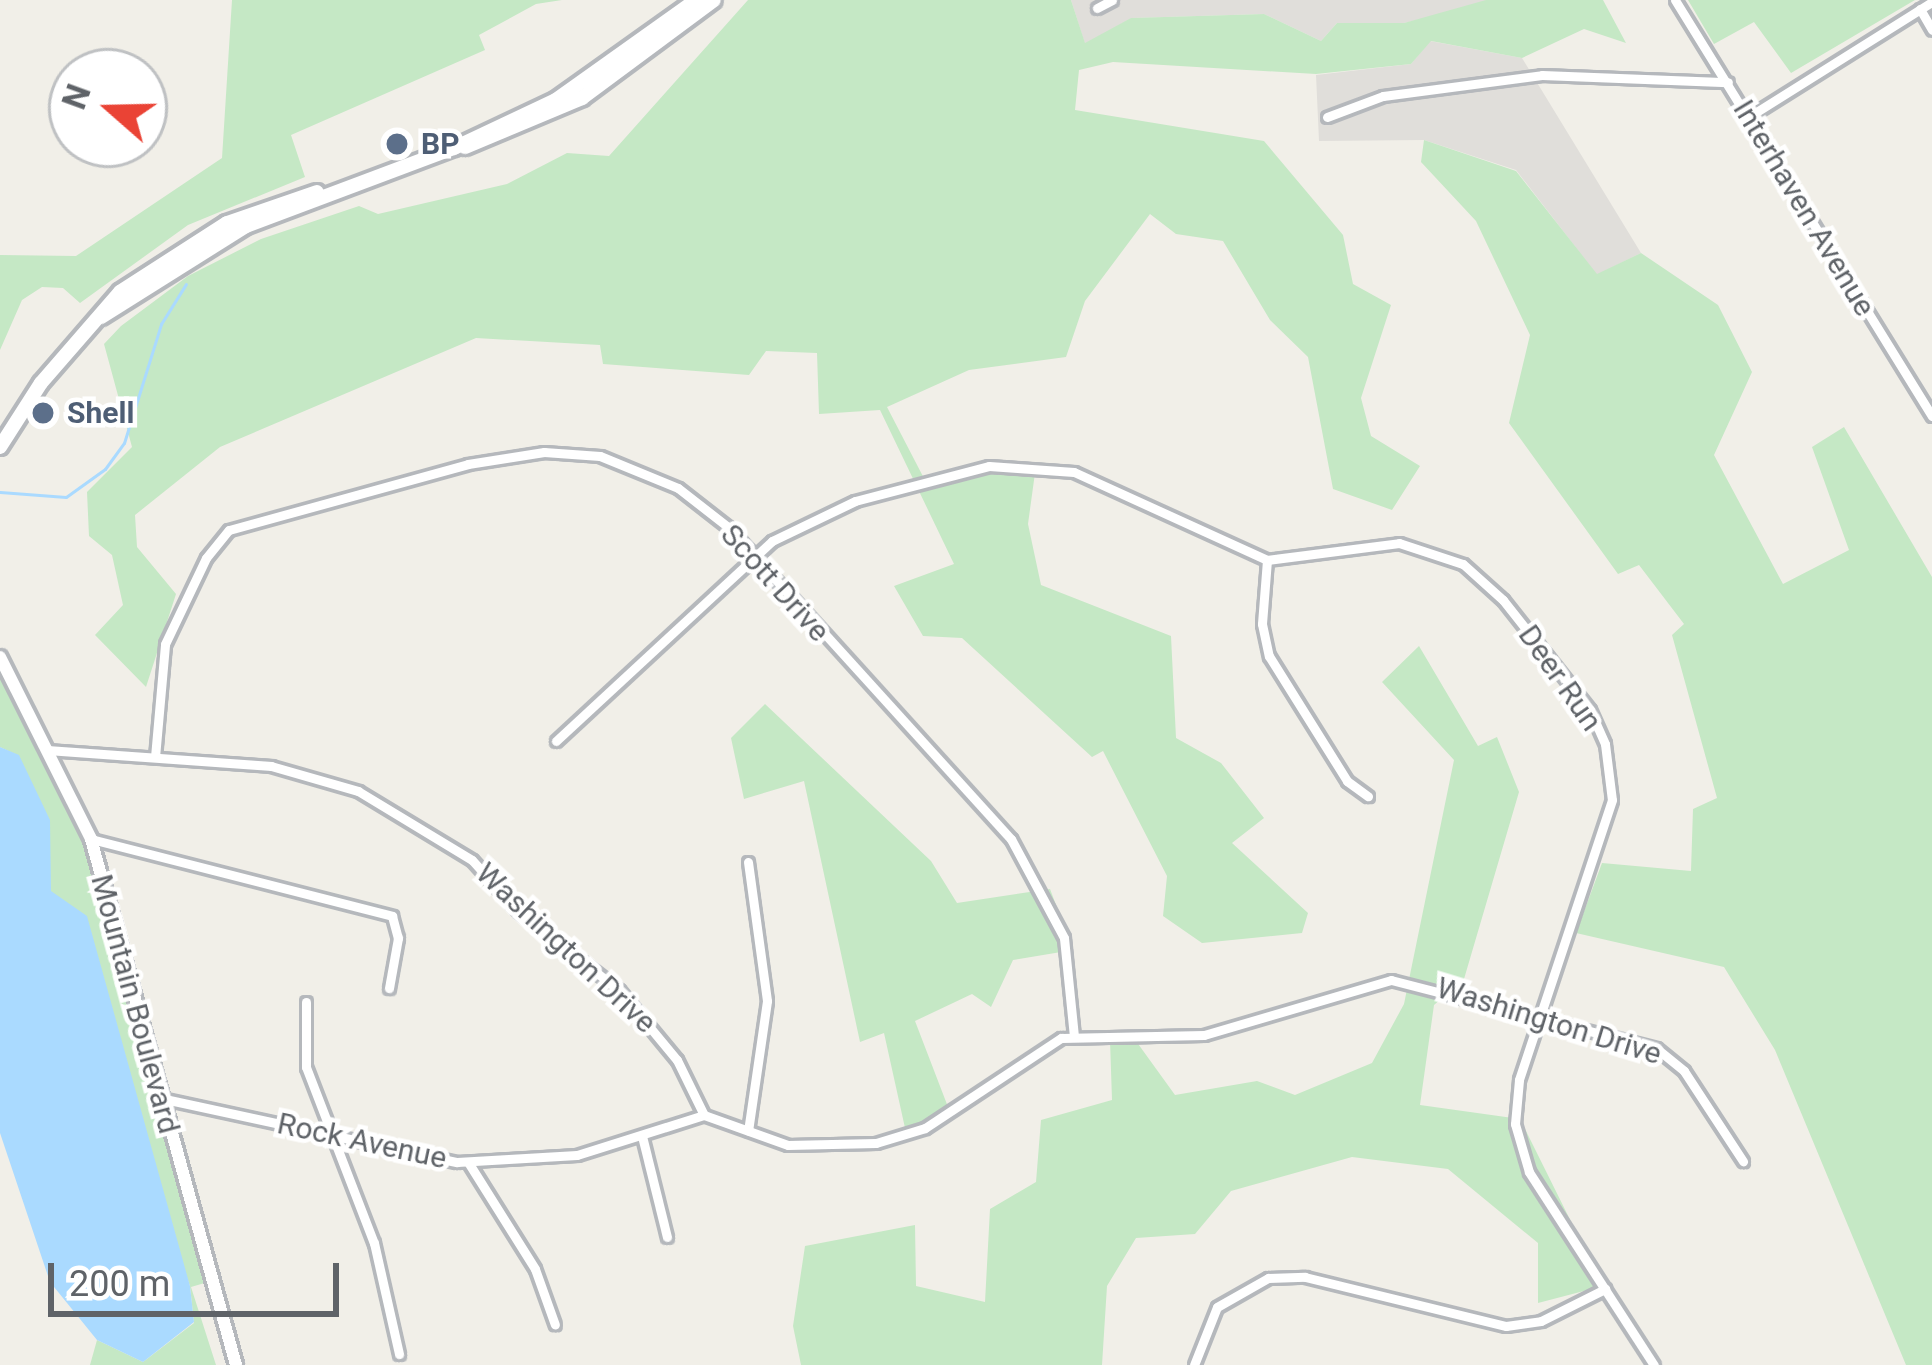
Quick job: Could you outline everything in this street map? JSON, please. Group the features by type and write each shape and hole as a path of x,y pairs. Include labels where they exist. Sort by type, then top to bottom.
{"main road":[{"path":"0,447 18,414 100,317 201,249 334,189 454,148 578,88 696,0"},
{"path":"454,148 502,138 562,110 714,0"},
{"path":"0,424 18,414"}],"street":[{"path":"1097,8 1112,0"},
{"name":"Interhaven Avenue","path":"1675,0 1930,409"},
{"path":"1750,116 1932,2"},
{"path":"1920,9 1932,30"},
{"path":"1327,117 1383,95 1542,75 1727,82"},
{"name":"Scott Drive","path":"154,757 159,672 170,632 211,549 260,516 544,452 600,456 659,478 728,526 1032,869 1064,938 1074,1036"},
{"path":"556,741 752,554 821,513 989,466 1054,467 1267,560 1262,624 1269,656 1347,781 1368,796"},
{"name":"Deer Run","path":"1267,560 1383,543 1448,556 1488,583 1590,710 1605,744 1612,800 1519,1080 1514,1124 1529,1172 1654,1365"},
{"name":"Mountain Boulevard","path":"0,657 91,838 236,1365"},
{"name":"Washington Drive","path":"47,750 320,776 460,852 648,1019 704,1115 816,1148 904,1136 946,1116 1052,1041 1074,1036 1204,1035 1391,980 1540,1015 1673,1059 1743,1161"},
{"path":"91,838 392,916 398,938 389,988"},
{"path":"748,862 767,1001 748,1131"},
{"path":"306,1002 304,1058 374,1243 399,1354"},
{"name":"Rock Avenue","path":"160,1098 467,1162 577,1155 704,1115"},
{"path":"642,1136 667,1237"},
{"path":"467,1162 535,1269 555,1325"},
{"path":"1194,1365 1217,1307 1268,1278 1305,1277 1506,1326 1541,1321 1605,1289"}],"shaded area":[{"path":"1071,0 1486,0 1487,4 1404,23 1337,23 1321,41 1264,14 1132,18 1085,44"},
{"path":"1430,41 1522,58 1641,253 1597,275 1516,170 1424,140 1319,141 1316,75 1411,64"}],"green space":[{"path":"232,0 562,0 536,4 479,35 485,50 291,135 305,177 188,225 80,303 63,288 42,287 22,300 0,350 0,255 76,256 222,158"},
{"path":"748,0 1071,0 1085,43 1131,18 1264,14 1321,41 1337,23 1404,23 1486,0 1603,0 1626,43 1584,29 1522,58 1431,41 1411,64 1316,74 1113,62 1079,70 1075,110 1264,141 1343,235 1353,284 1391,305 1361,398 1371,436 1420,466 1392,510 1333,489 1308,357 1270,320 1223,241 1176,234 1150,214 1085,301 1066,357 969,370 887,407 929,488 995,471 1035,473 1028,524 1041,585 1171,636 1176,738 1221,763 1264,818 1232,843 1308,913 1302,933 1202,943 1163,916 1167,876 1103,751 1092,757 962,638 923,636 894,586 954,564 880,410 819,414 817,353 766,351 749,375 603,364 600,345 476,338 220,447 135,515 137,547 176,594 146,687 95,635 123,605 112,555 89,536 87,492 132,447 104,344 121,326 188,276 261,239 359,206 378,214 507,184 567,153 609,156"},
{"path":"1688,0 1915,0 1791,73 1754,22 1714,44"},
{"path":"1424,140 1516,171 1597,274 1641,253 1718,305 1752,372 1714,455 1783,584 1849,550 1812,447 1844,427 1932,577 1932,1365 1906,1365 1775,1050 1724,967 1576,933 1602,863 1691,871 1693,809 1717,798 1672,635 1684,624 1639,565 1618,574 1509,423 1530,335 1476,221 1421,162"},
{"path":"1419,646 1478,746 1497,737 1519,792 1464,979 1434,1005 1420,1105 1520,1119 1603,1286 1538,1303 1538,1243 1448,1169 1352,1157 1231,1191 1195,1234 1136,1238 1107,1286 1102,1365 801,1365 793,1326 805,1246 915,1225 916,1286 985,1302 990,1209 1036,1182 1041,1120 1112,1100 1110,1040 1136,1041 1175,1095 1257,1081 1295,1095 1372,1063 1404,1004 1454,760 1382,682"},
{"path":"0,657 91,839 208,1282 191,1287 216,1365 90,1365 97,1340 143,1362 194,1323 190,1286 50,891 19,756 0,747"},
{"path":"765,704 931,861 957,903 1050,889 1073,950 1013,960 991,1007 972,994 915,1021 953,1120 907,1137 884,1033 860,1042 804,781 744,799 731,738"}],"water":[{"path":"0,747 19,755 50,820 51,891 87,916 190,1286 194,1322 143,1362 97,1340 50,1282 0,1133"}],"waterway":[{"path":"0,492 66,497 105,469 124,443 161,324 186,284"}],"place":[{"name":"BP","path":"397,144"},
{"name":"Shell","path":"43,413"}]}
